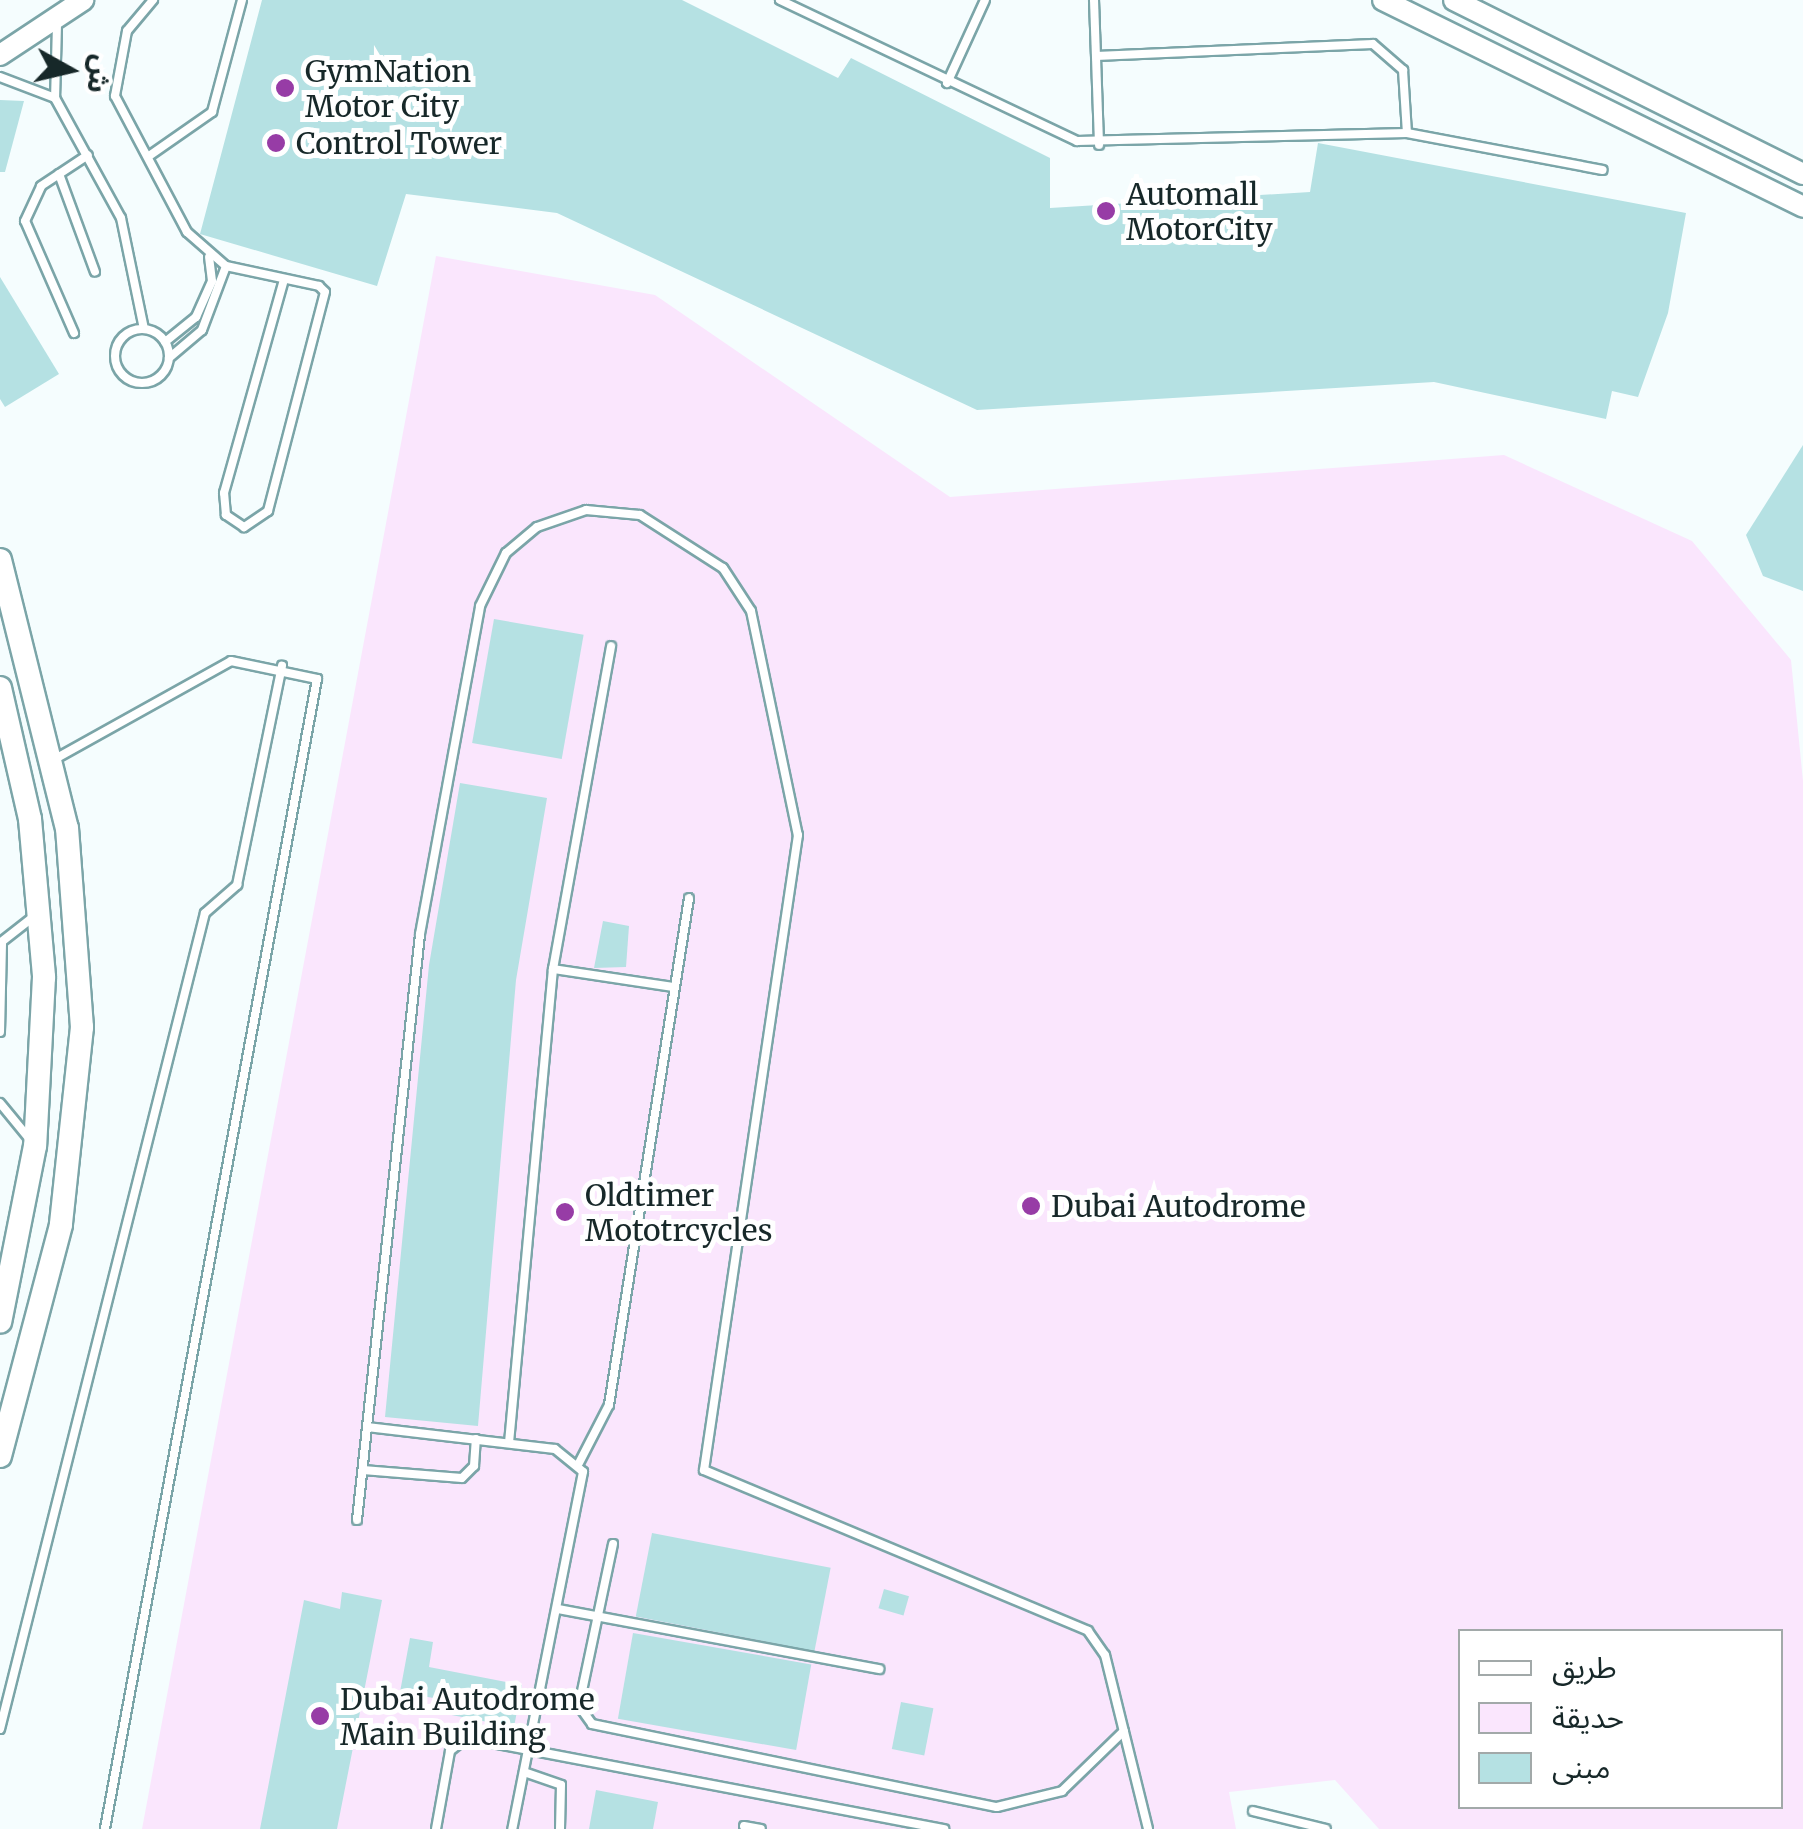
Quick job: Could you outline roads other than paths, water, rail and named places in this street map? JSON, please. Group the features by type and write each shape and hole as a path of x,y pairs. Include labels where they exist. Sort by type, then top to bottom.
{"main road":[{"path":"0,560 54,759 77,896 81,1045 60,1225 0,1456"},
{"path":"0,688 40,912 35,1146 0,1321 20,1319 26,1358"}],"street":[{"path":"0,55 83,0"},
{"path":"1382,0 1803,207"},
{"path":"1461,2 1803,174"}],"lane":[{"path":"153,0 126,31 114,82 150,156 209,257 212,281 196,317 165,342"},
{"path":"150,156 212,112 242,0"},
{"path":"780,0 1054,135 1100,146 1407,133 1603,170"},
{"path":"948,84 985,0"},
{"path":"1094,0 1100,146"},
{"path":"60,14 55,98 88,155 131,247 144,329 165,342 169,358"},
{"path":"1096,56 1373,44 1403,70 1407,133"},
{"path":"0,78 55,98"},
{"path":"74,333 25,221 32,196 88,155"},
{"path":"59,174 95,272"},
{"path":"209,257 226,266 320,286 326,297 268,511 244,527 226,515 224,493 284,279"},
{"path":"144,329 116,346 125,378 147,383 202,330 226,266"},
{"path":"357,1520 420,934 480,606 506,553 536,526 586,510 640,515 723,568 751,611 798,835 704,1470 1076,1622 1105,1655 1148,1829"},
{"path":"508,1443 552,969 611,646"},
{"path":"54,759 231,661 282,666 312,674 318,692 105,1829"},
{"path":"0,1730 205,913 237,885 282,666"},
{"path":"579,1463 609,1405 689,898"},
{"path":"0,1032 1,942 40,912"},
{"path":"552,969 673,988"},
{"path":"0,1104 35,1146"},
{"path":"368,1427 565,1451 579,1463 584,1482 512,1829"},
{"path":"363,1470 462,1478 474,1466 476,1440"},
{"path":"614,1544 579,1706 592,1724 997,1807 1062,1790 1124,1731"},
{"path":"558,1609 878,1669"},
{"path":"436,1829 457,1743 529,1748 944,1829"},
{"path":"524,1772 561,1785 560,1829"},
{"path":"1254,1811 1326,1829"},
{"path":"744,1826 761,1829"}],"place":[{"name":"GymNation Motor City","path":"285,88"},
{"name":"Control Tower","path":"276,143"},
{"name":"Automall MotorCity","path":"1106,211"},
{"name":"Dubai Autodrome","path":"1031,1206"},
{"name":"Oldtimer Mototrcycles","path":"565,1212"},
{"name":"Dubai Autodrome Main Building","path":"320,1716"}]}
